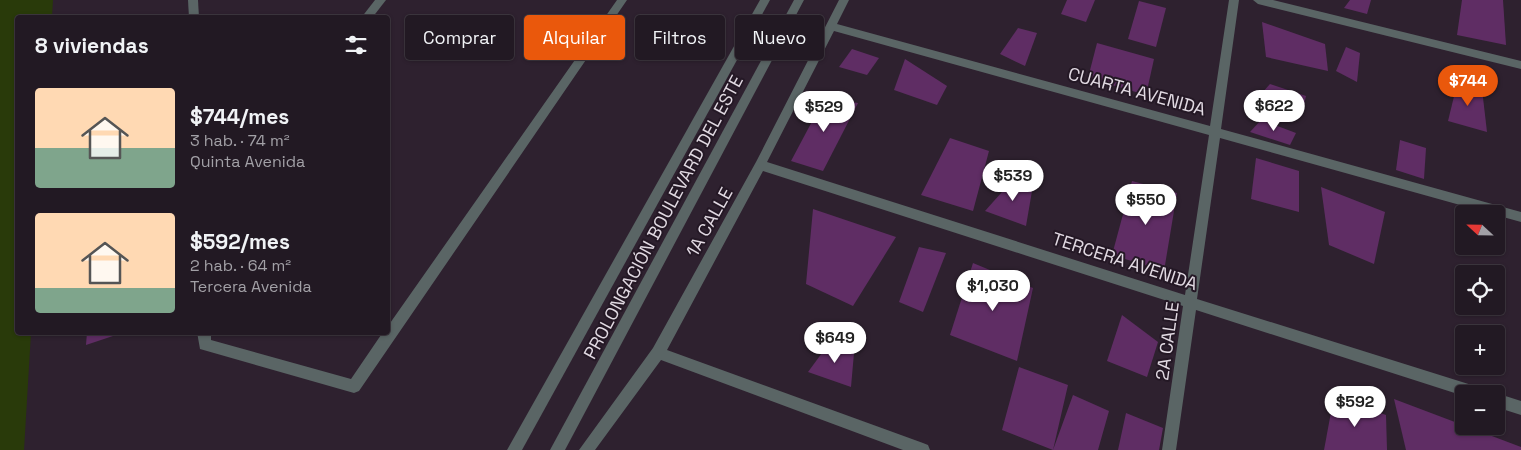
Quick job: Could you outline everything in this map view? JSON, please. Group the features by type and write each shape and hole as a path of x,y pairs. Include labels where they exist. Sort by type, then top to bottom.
{"street":[{"path":"193,0 194,15"},
{"path":"368,15 381,0"},
{"path":"390,334 622,0"},
{"path":"514,450 765,0"},
{"name":"PROLONGACIÓN BOULEVARD DEL ESTE","path":"557,450 799,0"},
{"name":"1A CALLE","path":"586,450 658,353 760,165 844,0"},
{"name":"2A CALLE","path":"1169,450 1234,0"},
{"path":"1258,0 1521,65"},
{"name":"CUARTA AVENIDA","path":"830,26 1521,217"},
{"name":"TERCERA AVENIDA","path":"760,165 1455,387"},
{"path":"204,335 205,345 354,386 389,335"},
{"path":"658,353 924,450"},
{"path":"1505,403 1521,408"}],"green space":[{"path":"0,0 53,0 52,15 15,15 15,335 31,335 24,450 0,450"}],"building":[{"path":"1067,0 1095,0 1086,22 1061,14"},
{"path":"1350,0 1371,0 1367,14 1344,8"},
{"path":"1462,0 1503,0 1506,45 1457,35"},
{"path":"1139,1 1166,8 1156,47 1128,39"},
{"path":"1262,22 1325,44 1328,71 1266,57"},
{"path":"1018,28 1037,33 1025,66 1000,54"},
{"path":"1097,43 1154,59 1146,95 1088,78"},
{"path":"1346,47 1360,53 1357,82 1336,71"},
{"path":"852,49 879,58 867,75 839,67"},
{"path":"905,59 947,86 937,105 894,90"},
{"path":"1458,80 1482,89 1487,132 1448,121"},
{"path":"1270,84 1306,96 1301,117 1254,102"},
{"path":"825,97 858,103 823,171 791,161"},
{"path":"1261,120 1296,133 1290,145 1250,132"},
{"path":"950,138 989,151 973,211 921,195"},
{"path":"1400,140 1426,148 1424,179 1396,170"},
{"path":"1256,158 1299,171 1299,212 1251,199"},
{"path":"1019,173 1032,191 1026,226 985,211"},
{"path":"1132,181 1177,193 1164,271 1112,255"},
{"path":"1321,187 1385,212 1374,264 1329,245"},
{"path":"813,209 896,237 853,306 806,284"},
{"path":"919,247 946,253 923,312 899,302"},
{"path":"973,263 1033,288 1017,361 950,335"},
{"path":"1122,315 1158,342 1147,377 1107,361"},
{"path":"87,335 116,335 86,345"},
{"path":"833,338 854,353 851,387 808,372"},
{"path":"1019,367 1068,385 1053,450 1002,430"},
{"path":"1073,395 1109,411 1098,450 1053,450"},
{"path":"1334,396 1386,415 1387,450 1324,450"},
{"path":"1394,399 1455,422 1455,435 1489,435 1521,447 1521,450 1406,450"},
{"path":"1126,413 1163,428 1159,450 1118,450"}]}
